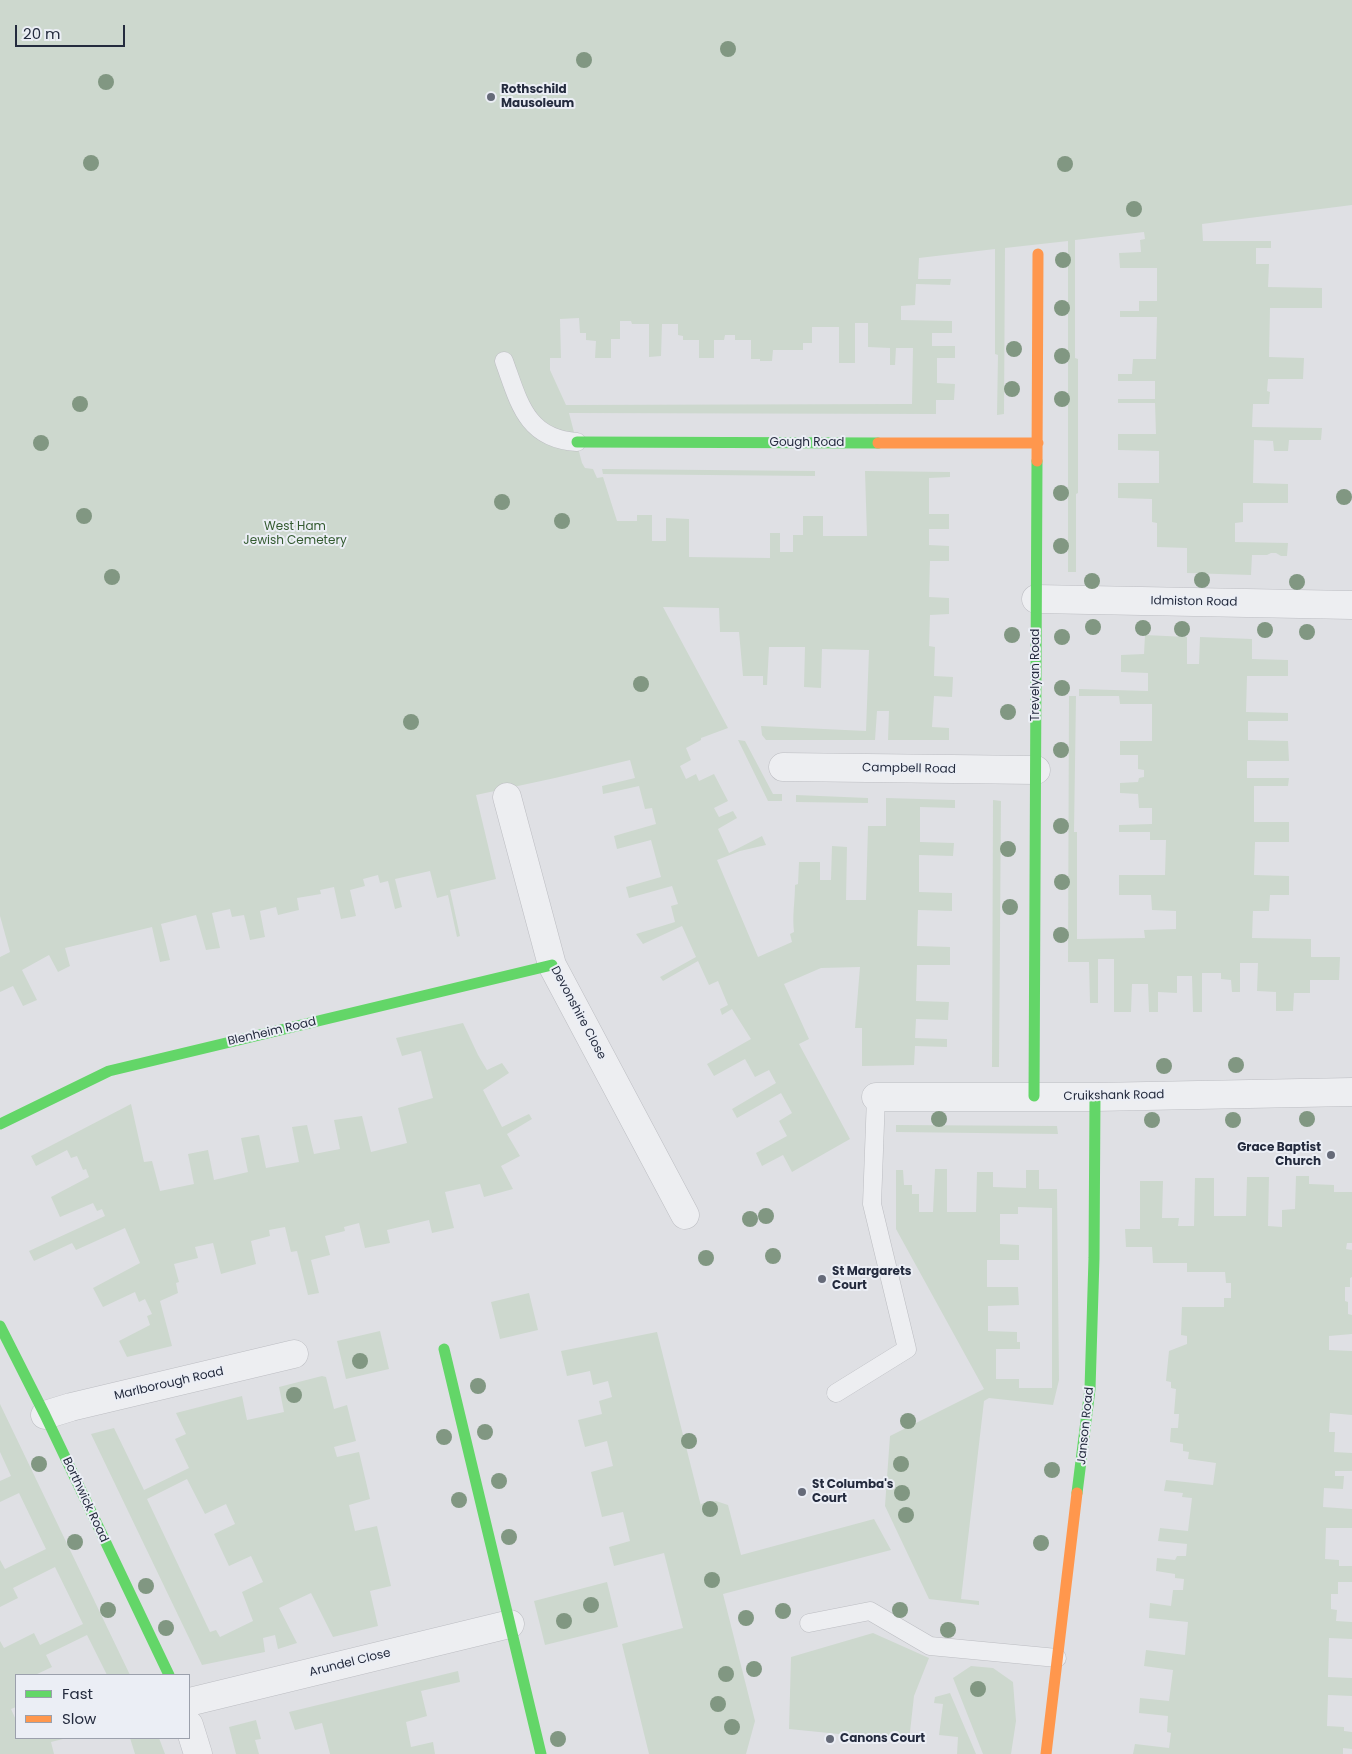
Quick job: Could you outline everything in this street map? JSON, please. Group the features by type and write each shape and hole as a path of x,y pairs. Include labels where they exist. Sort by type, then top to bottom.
{"street":[{"name":"Trevelyan Road","path":"1034,1096 1038,254"},
{"name":"Gough Road","path":"577,442 1038,443"},
{"name":"Idmiston Road","path":"1036,599 1352,605"},
{"name":"Campbell Road","path":"783,767 1036,770"},
{"name":"Devonshire Close","path":"507,797 552,965 685,1215"},
{"name":"Blenheim Road","path":"0,1124 109,1071 552,965"},
{"name":"Cruikshank Road","path":"876,1096 1095,1097 1352,1092"},
{"name":"Janson Road","path":"1046,1754 1090,1389 1094,1258 1095,1097"},
{"name":"Borthwick Road","path":"0,1326 45,1415 169,1674"},
{"path":"444,1349 541,1754"},
{"name":"Marlborough Road","path":"45,1415 294,1354"},
{"name":"Arundel Close","path":"190,1702 510,1624"},
{"path":"190,1728 198,1754"}],"lane":[{"path":"504,362 528,420 542,433 562,441 577,442"},
{"path":"836,1393 907,1349 872,1204 876,1096"},
{"path":"809,1623 870,1611 930,1646 1057,1658"}],"green space":[{"name":"West Ham Jewish Cemetery","path":"0,0 1352,0 1352,205 1202,224 1203,241 1271,241 1271,248 1256,248 1256,264 1269,264 1268,287 1322,288 1322,308 1270,308 1269,357 1304,358 1303,379 1268,379 1269,404 1253,404 1252,427 1322,428 1321,440 1289,440 1288,451 1274,451 1273,441 1254,440 1253,483 1288,484 1288,503 1243,503 1243,522 1235,523 1235,542 1288,543 1287,556 1281,556 1276,553 1252,555 1251,575 1187,573 1187,548 1157,547 1157,523 1152,522 1152,499 1118,498 1118,483 1159,483 1159,451 1118,450 1118,434 1156,434 1155,403 1118,403 1118,399 1155,399 1155,381 1118,381 1118,374 1132,374 1133,359 1156,359 1157,317 1120,317 1120,311 1139,311 1139,301 1157,301 1157,268 1120,268 1119,253 1141,252 1140,240 1145,239 1144,232 1075,240 1075,358 1078,359 1076,572 1068,572 1068,241 1005,248 1004,414 997,415 998,355 995,354 995,249 919,258 918,279 951,279 950,285 916,284 915,305 901,306 901,320 952,321 952,333 932,333 932,346 955,346 955,358 937,358 937,383 955,384 954,400 936,400 936,414 569,413 582,463 585,468 593,469 597,478 603,477 617,521 637,521 637,515 652,515 652,541 666,541 666,518 689,519 689,557 770,558 770,533 780,533 780,552 793,552 793,535 803,535 803,516 823,516 823,536 867,536 865,471 950,472 950,477 929,478 929,514 949,514 949,529 929,529 929,545 949,546 949,561 930,561 929,597 949,598 949,614 930,615 929,646 935,647 934,676 953,677 952,697 934,696 932,727 949,728 949,740 888,740 889,711 877,711 875,740 766,740 762,735 761,726 866,731 869,650 822,649 821,688 804,687 805,647 769,647 767,685 763,685 763,676 743,676 739,632 720,632 719,608 663,607 728,728 701,738 701,740 686,748 691,760 680,766 686,779 696,774 699,781 714,774 728,801 714,808 719,817 733,811 737,818 718,829 729,853 762,836 766,845 740,851 717,860 758,957 792,942 790,934 794,932 795,885 798,884 799,862 820,862 820,880 831,880 832,846 847,847 846,900 866,900 868,826 886,826 886,798 955,800 955,808 920,807 920,842 954,843 953,856 919,855 919,892 952,893 952,911 918,910 917,946 950,947 950,965 917,965 916,1001 949,1002 948,1020 916,1019 915,1038 947,1039 947,1047 915,1046 914,1065 862,1066 862,1028 855,1028 860,967 821,968 784,984 809,1039 799,1044 850,1139 792,1172 783,1155 762,1166 756,1153 787,1136 779,1121 792,1113 781,1093 737,1118 732,1109 776,1083 769,1070 755,1077 745,1059 714,1076 707,1064 751,1039 732,1009 722,1015 720,1009 728,1005 718,981 709,985 698,961 663,981 660,977 696,957 682,926 643,944 636,934 675,922 671,906 678,904 672,886 629,898 626,887 661,877 651,840 617,849 614,836 656,824 652,808 645,809 639,786 603,794 602,786 635,778 630,760 476,795 496,879 450,890 460,936 457,937 448,895 437,898 430,871 395,879 402,907 395,909 388,881 380,883 378,875 363,879 365,886 350,890 356,916 341,919 334,887 320,890 321,894 297,898 299,910 278,915 276,907 260,911 265,937 250,940 244,915 232,917 230,909 212,913 220,948 206,950 196,915 161,924 170,960 160,962 152,927 65,948 70,966 58,972 49,955 22,970 37,1000 23,1006 13,986 0,992 0,957 10,952 0,916","holes":["579,318 580,333 586,333 586,340 596,341 595,358 611,358 611,339 620,339 620,321 631,321 632,324 649,324 649,357 661,356 662,324 678,324 678,335 683,336 683,340 699,340 699,358 714,358 714,340 724,340 725,335 735,335 735,340 751,340 751,359 772,361 773,350 803,350 803,343 812,343 812,327 839,327 839,363 855,363 855,323 868,323 868,347 890,348 890,365 895,365 896,348 913,348 912,404 566,405 550,370 550,358 561,358 560,319"]},
{"path":"602,469 815,471 815,476 603,474"},
{"path":"1145,635 1187,637 1187,664 1199,664 1200,637 1252,639 1252,659 1288,660 1288,676 1247,676 1246,712 1288,713 1288,721 1248,721 1248,740 1288,741 1289,761 1247,761 1247,778 1289,778 1288,786 1254,786 1254,822 1289,822 1289,842 1255,842 1254,875 1289,876 1289,895 1270,895 1269,911 1253,911 1252,938 1311,939 1311,957 1340,957 1339,980 1310,980 1310,993 1294,993 1293,1011 1276,1011 1276,992 1257,991 1258,963 1240,963 1240,992 1232,992 1231,980 1221,979 1221,973 1202,973 1202,1012 1193,1012 1192,976 1177,976 1177,993 1158,992 1158,1012 1149,1012 1148,984 1132,984 1131,1012 1114,1012 1114,959 1098,959 1098,1003 1090,1003 1089,962 1068,962 1069,696 1076,696 1074,832 1077,832 1077,939 1145,938 1144,930 1176,929 1176,911 1152,910 1151,895 1119,895 1119,875 1165,875 1166,840 1150,840 1150,832 1119,832 1119,825 1152,824 1152,808 1139,808 1138,794 1120,793 1120,783 1138,782 1139,778 1144,777 1144,770 1138,769 1138,755 1120,755 1120,741 1152,741 1152,704 1120,704 1119,696 1079,696 1079,689 1148,691 1148,673 1121,672 1121,655 1144,654"},
{"path":"738,740 745,741 773,794 782,794 782,801 768,801"},
{"path":"796,795 868,798 868,803 796,802"},
{"path":"993,800 1001,801 999,1067 992,1067"},
{"path":"463,1023 487,1070 502,1063 509,1073 483,1090 502,1127 529,1114 532,1119 507,1134 520,1156 501,1166 513,1189 484,1197 480,1184 445,1192 454,1228 432,1233 429,1220 387,1230 390,1243 365,1248 359,1223 344,1227 345,1231 325,1236 330,1255 311,1260 319,1293 308,1295 297,1251 291,1252 285,1227 269,1230 270,1236 251,1241 256,1264 221,1274 213,1243 195,1247 198,1258 174,1264 179,1282 176,1283 178,1293 160,1301 172,1346 127,1357 119,1341 150,1325 147,1316 152,1314 145,1299 139,1302 135,1292 103,1307 93,1288 140,1263 125,1228 76,1250 72,1243 34,1261 29,1251 105,1216 102,1209 97,1211 93,1203 60,1217 51,1197 89,1177 86,1169 83,1170 77,1156 71,1158 67,1150 36,1166 31,1156 131,1104 144,1162 152,1161 160,1191 194,1184 188,1154 208,1150 214,1180 248,1172 241,1138 259,1135 266,1168 299,1162 292,1127 307,1125 314,1154 340,1149 334,1120 362,1116 371,1152 407,1143 398,1108 433,1098 421,1051 402,1056 396,1038"},
{"path":"896,1125 1057,1126 1058,1134 896,1132"},
{"path":"935,1169 947,1169 947,1212 976,1212 977,1172 993,1172 993,1187 1026,1188 1026,1170 1039,1170 1039,1189 1057,1189 1059,1380 1053,1405 989,1398 984,1401 961,1599 979,1601 979,1605 929,1599 885,1506 890,1436 984,1389 896,1229 896,1170 903,1170 904,1185 912,1185 912,1194 919,1194 919,1212 933,1212","holes":["1018,1207 1052,1208 1052,1388 1019,1388 1019,1379 996,1379 996,1349 1020,1349 1020,1342 1017,1342 1017,1332 988,1331 988,1306 1019,1305 1018,1287 987,1287 987,1260 1019,1260 1019,1245 1000,1244 1000,1214 1018,1214"]},
{"path":"1296,1176 1309,1176 1309,1184 1334,1185 1334,1192 1352,1192 1352,1243 1347,1243 1346,1249 1352,1250 1352,1277 1350,1278 1350,1287 1345,1287 1345,1301 1348,1302 1348,1314 1352,1315 1352,1334 1329,1336 1329,1350 1352,1351 1352,1415 1330,1413 1329,1432 1335,1432 1334,1452 1352,1453 1352,1471 1335,1471 1335,1476 1344,1476 1343,1489 1324,1488 1323,1507 1352,1509 1352,1528 1326,1528 1325,1559 1339,1560 1339,1566 1352,1566 1352,1582 1338,1582 1338,1594 1331,1594 1331,1609 1337,1610 1336,1621 1352,1622 1352,1639 1329,1638 1328,1677 1352,1678 1352,1696 1328,1695 1327,1726 1344,1727 1344,1731 1352,1732 1352,1749 1343,1748 1343,1754 1133,1754 1135,1744 1169,1748 1171,1733 1167,1732 1168,1716 1139,1713 1140,1698 1169,1701 1173,1670 1144,1666 1146,1650 1185,1655 1188,1622 1149,1618 1150,1603 1171,1606 1173,1590 1183,1590 1184,1579 1175,1578 1175,1574 1156,1571 1157,1558 1175,1560 1177,1556 1186,1556 1187,1544 1158,1541 1160,1528 1188,1531 1192,1498 1182,1497 1183,1493 1164,1491 1166,1480 1213,1485 1216,1463 1188,1459 1189,1452 1183,1451 1183,1444 1170,1442 1171,1428 1178,1428 1179,1414 1174,1414 1176,1389 1171,1388 1171,1382 1166,1381 1169,1351 1187,1344 1187,1336 1181,1335 1182,1307 1224,1307 1224,1298 1231,1298 1231,1283 1226,1283 1225,1272 1187,1272 1187,1263 1153,1263 1152,1247 1126,1247 1125,1229 1140,1229 1140,1181 1163,1181 1162,1218 1179,1218 1178,1226 1194,1226 1195,1178 1214,1178 1214,1216 1246,1216 1247,1177 1269,1177 1268,1226 1282,1227 1282,1210 1295,1209"},
{"path":"529,1293 538,1330 500,1339 491,1302"},
{"path":"380,1331 389,1369 346,1379 337,1341"},
{"path":"657,1332 703,1514 701,1504 716,1501 728,1505 741,1555 874,1519 891,1550 723,1594 755,1721 746,1754 649,1754 622,1644 683,1628 664,1553 614,1566 609,1547 630,1541 623,1512 602,1517 591,1472 613,1466 607,1441 585,1447 578,1420 602,1414 599,1401 612,1397 608,1381 593,1385 590,1371 567,1376 561,1351"},
{"path":"322,1376 326,1377 334,1409 347,1405 356,1441 334,1447 337,1457 359,1452 370,1499 349,1505 355,1531 377,1526 391,1586 370,1591 378,1626 333,1637 311,1593 279,1608 297,1643 278,1649 275,1635 263,1638 265,1652 202,1665 91,1434 114,1428 144,1490 189,1468 175,1439 186,1434 176,1413 242,1396 247,1420 284,1412 279,1387","holes":["187,1479 205,1514 226,1504 235,1524 214,1534 229,1566 251,1556 263,1582 242,1592 253,1621 220,1637 216,1630 210,1632 147,1499"]},
{"path":"0,1404 130,1674 106,1674 87,1635 46,1655 52,1667 37,1674 15,1674 15,1707 11,1709 15,1718 15,1739 63,1739 51,1742 54,1754 0,1754 0,1641 4,1648 34,1633 40,1645 83,1624 55,1567 13,1588 18,1598 0,1607 0,1560 5,1569 46,1549 19,1493 0,1502 0,1481 11,1476 0,1452"},
{"path":"607,1582 618,1627 545,1645 534,1601"},
{"path":"873,1633 929,1658 914,1696 909,1741 789,1729 791,1657"},
{"path":"971,1666 993,1668 1013,1682 1016,1721 1011,1754 983,1754 953,1678"},
{"path":"458,1671 460,1682 421,1691 427,1716 406,1722 411,1747 433,1742 435,1754 330,1754 322,1723 295,1730 289,1712"},
{"path":"950,1693 976,1754 957,1754 958,1737 939,1735 943,1704 934,1703 935,1697"},
{"path":"256,1720 261,1739 255,1740 259,1754 236,1754 229,1727"},
{"path":"130,1739 159,1739 165,1754 135,1754"}],"traffic: fast":[{"path":"577,442 878,443"},
{"path":"1034,1096 1037,461"},
{"path":"0,1124 109,1071 552,965"},
{"path":"1077,1493 1090,1389 1094,1258 1095,1097"},
{"path":"0,1326 45,1415 169,1674"},
{"path":"444,1349 541,1754"}],"traffic: slow":[{"path":"1037,461 1038,254"},
{"path":"878,443 1038,443"},
{"path":"1046,1754 1077,1493"}],"place":[{"name":"Rothschild Mausoleum","path":"491,97"},
{"name":"Grace Baptist Church","path":"1331,1155"},
{"name":"St Margarets Court","path":"822,1279"},
{"name":"St Columba's Court","path":"802,1492"},
{"name":"Canons Court","path":"830,1739"}]}
